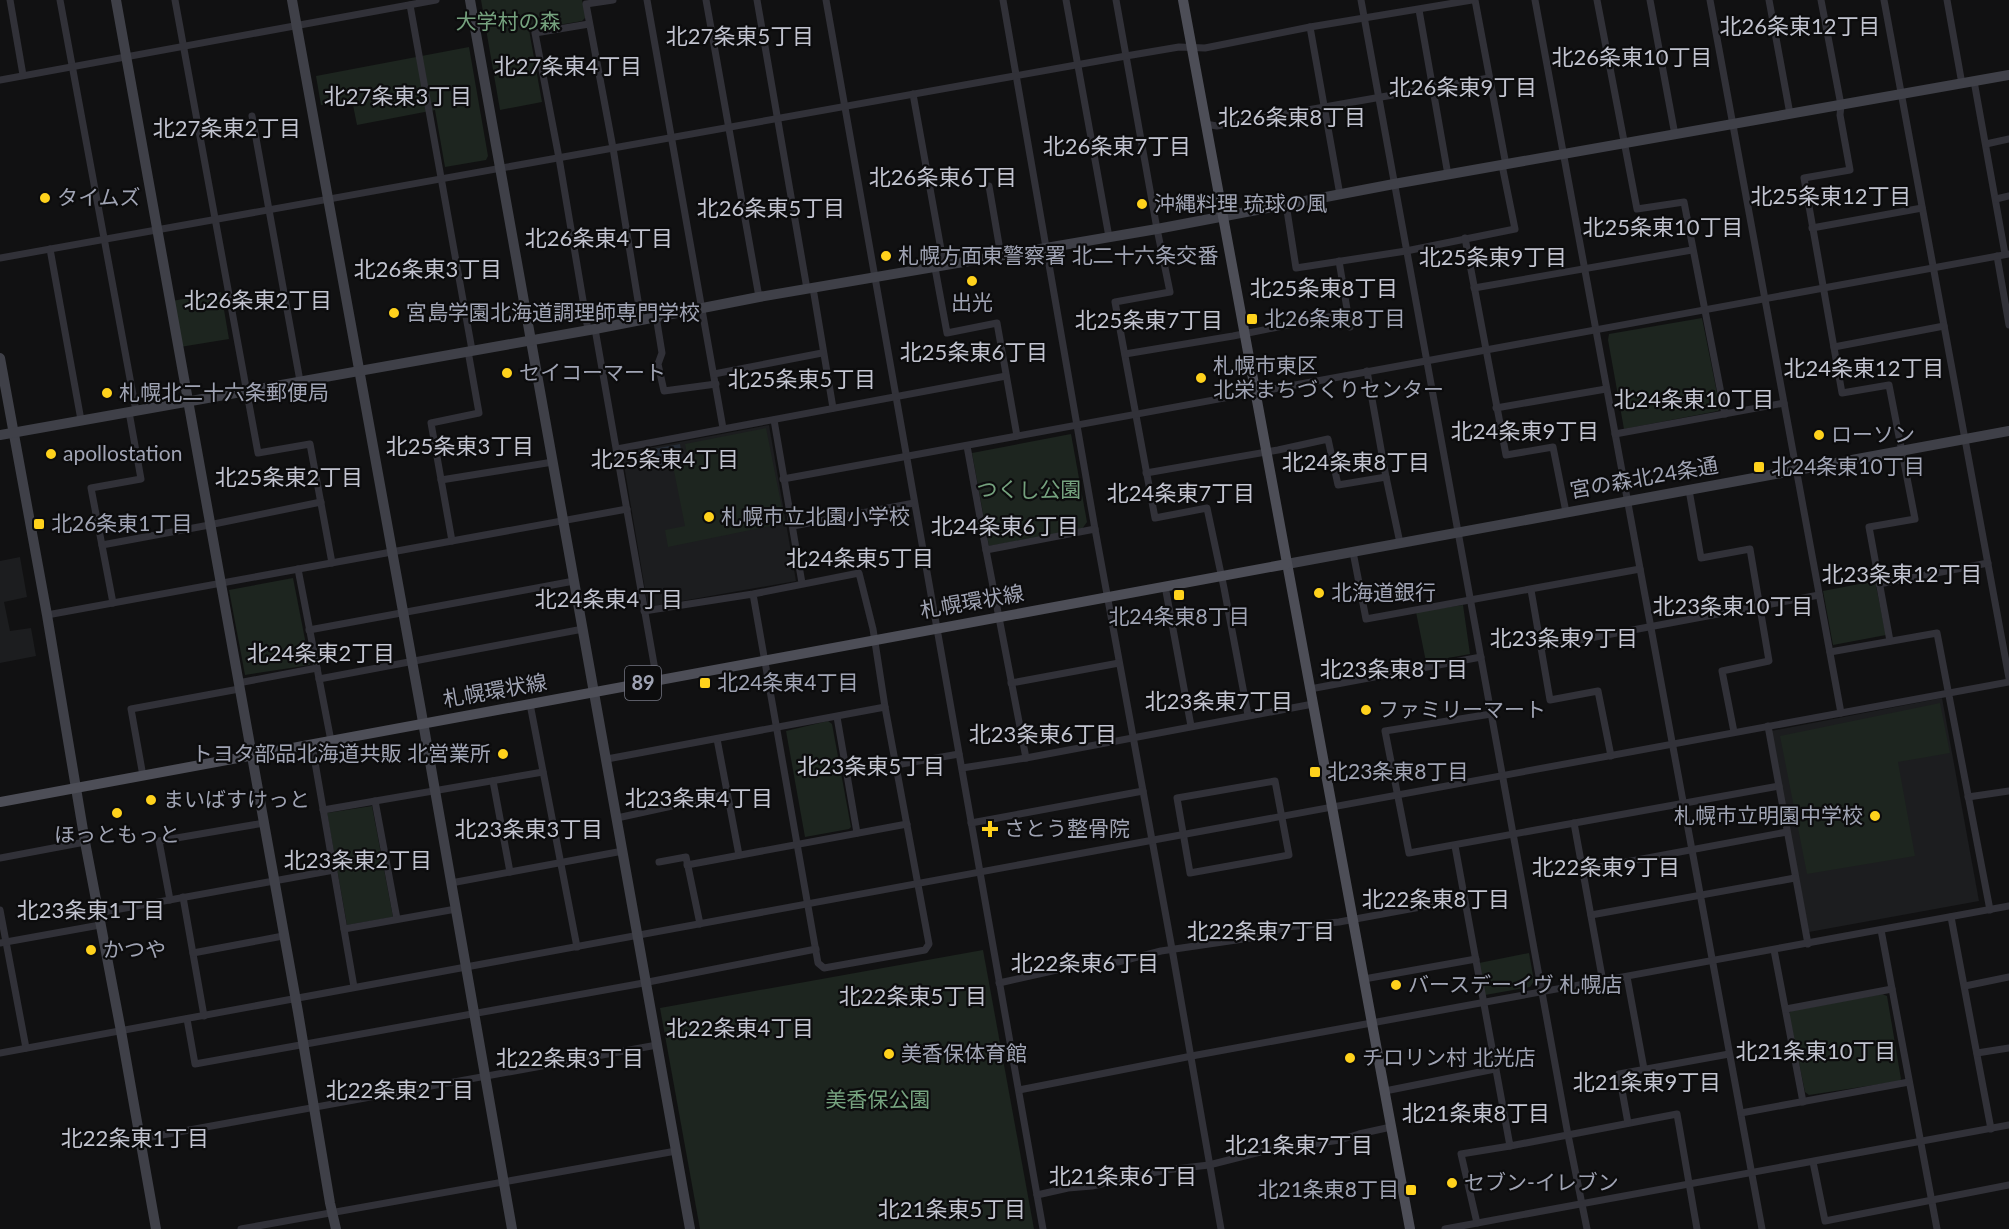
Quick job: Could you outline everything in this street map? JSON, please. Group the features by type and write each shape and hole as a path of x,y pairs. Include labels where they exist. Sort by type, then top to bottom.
{"main road":[{"path":"1183,0 1410,1229"},
{"name":"札幌環状線","path":"0,802 1287,564"}],"street":[{"path":"10,0 23,75"},
{"path":"60,0 104,240 141,479 91,488 113,603"},
{"path":"116,0 336,1229"},
{"path":"175,0 258,453 310,444 332,563"},
{"path":"292,0 512,1229"},
{"path":"0,80 436,0"},
{"path":"470,0 690,1229"},
{"path":"613,0 586,4 613,148 641,319"},
{"path":"647,0 723,428"},
{"path":"706,0 759,297"},
{"path":"757,0 833,408"},
{"path":"826,0 1043,1229"},
{"path":"1003,0 1095,530 1221,1229"},
{"path":"1066,0 1109,237"},
{"path":"1116,0 1170,292 1115,302 1146,473 1155,518 1207,508 1248,715"},
{"path":"1361,0 1587,1229"},
{"path":"1422,0 1421,9 1448,175"},
{"path":"0,258 1078,64 1179,47 1205,48 1310,27 1473,0 1515,229 1406,251 1296,268 1286,204"},
{"path":"1535,0 1762,1229"},
{"path":"1597,0 1637,209 1684,202 1725,414"},
{"path":"1650,0 1675,135"},
{"path":"1710,0 1841,713"},
{"path":"1769,0 1790,114"},
{"path":"1821,0 1841,105 1840,115 1850,170 1804,178 1812,228 1842,393 1890,385 1915,519 1869,527 1890,641"},
{"path":"0,1053 1611,756 2009,680 1884,0"},
{"path":"1947,0 1962,84"},
{"path":"410,5 442,179 479,413 430,423 452,542"},
{"path":"589,24 535,33 617,449 657,681"},
{"path":"1310,27 1340,195"},
{"path":"0,435 759,297 1157,229 1394,184 2009,75"},
{"path":"1205,124 1217,126 1489,78"},
{"path":"783,479 2007,254 1974,81"},
{"path":"913,94 940,267 947,333 997,323 1017,436"},
{"path":"252,116 300,381"},
{"path":"1986,144 2009,140"},
{"path":"989,186 1001,256"},
{"path":"1996,199 2009,196"},
{"path":"1812,228 1922,208"},
{"path":"1466,238 1506,455 1553,447 1566,512"},
{"path":"50,249 81,420"},
{"path":"1474,288 1692,250"},
{"path":"1997,256 2009,325"},
{"path":"1339,261 1350,327"},
{"path":"1125,354 1233,336 1348,313"},
{"path":"656,316 662,353 658,364 664,391 716,384"},
{"path":"1834,347 1944,326"},
{"path":"714,374 822,353"},
{"path":"0,358 156,1229"},
{"path":"1368,371 1400,543"},
{"path":"617,449 1006,376"},
{"path":"1496,408 1606,389"},
{"path":"1615,434 1784,403"},
{"path":"774,420 802,583"},
{"name":"宮の森北24条通","path":"1287,564 2009,431"},
{"path":"1146,473 1328,439 1338,485 1386,477"},
{"path":"968,446 1026,758"},
{"path":"441,480 553,462"},
{"path":"1689,490 1701,558 1750,549 1769,661 1722,671 1734,732"},
{"path":"102,545 321,502"},
{"path":"793,526 914,503"},
{"path":"47,615 627,509"},
{"path":"986,550 1095,530"},
{"path":"1353,552 1365,619 1640,569"},
{"path":"1880,584 1988,563"},
{"path":"298,570 331,741"},
{"path":"644,611 753,594 859,573 875,640 885,707 929,944 925,950 824,968 818,963 753,594"},
{"path":"309,630 574,581"},
{"path":"1165,586 1191,726"},
{"path":"1531,590 1550,700 1598,691 1611,756"},
{"path":"1542,647 1819,595"},
{"path":"319,679 583,629"},
{"path":"1830,652 1937,633 1990,910"},
{"path":"1310,689 1481,657"},
{"path":"1011,682 1119,663"},
{"path":"143,776 131,709 317,668"},
{"path":"530,704 577,947"},
{"path":"962,768 1313,704"},
{"path":"607,759 885,707"},
{"path":"1491,714 1385,731 1409,853 1779,786"},
{"path":"837,717 857,833"},
{"path":"1768,726 1808,944"},
{"path":"717,739 739,855"},
{"path":"312,745 354,987"},
{"path":"896,765 959,754"},
{"path":"323,810 543,772"},
{"path":"493,781 510,872"},
{"path":"1275,781 1281,816 1289,855 1190,873 1177,798 1275,781"},
{"path":"971,823 1143,791"},
{"path":"1968,797 2009,791"},
{"path":"617,818 727,794"},
{"path":"375,801 398,919"},
{"path":"170,900 159,842 264,823"},
{"path":"1574,823 1602,982"},
{"path":"687,865 907,824"},
{"path":"1582,870 1787,832"},
{"path":"0,858 85,842"},
{"path":"1455,846 1510,1146"},
{"path":"451,883 623,851"},
{"path":"660,862 686,857 700,924"},
{"path":"98,913 334,870"},
{"path":"1591,915 1796,878"},
{"path":"183,897 204,1016"},
{"path":"999,983 1079,965 1118,962 1172,949 1250,938 1287,927 1339,922 1464,899"},
{"path":"1018,1090 2009,906"},
{"path":"344,929 456,909"},
{"path":"0,910 3,943 26,1048"},
{"path":"1951,917 1991,1129"},
{"path":"3,943 100,925"},
{"path":"1881,930 1937,1229"},
{"path":"193,953 283,936"},
{"path":"187,1019 195,1064 816,949"},
{"path":"1774,950 1803,1102"},
{"path":"1364,979 1476,959"},
{"path":"1627,977 1644,1070"},
{"path":"1965,986 2009,977"},
{"path":"1786,1010 1892,989"},
{"path":"140,1139 657,1045"},
{"path":"1977,1053 2009,1048"},
{"path":"1628,1123 1619,1074 1729,1054"},
{"path":"1385,1091 1495,1069"},
{"path":"1741,1113 1909,1082"},
{"path":"1477,1223 1461,1154 1677,1114 1697,1229"},
{"path":"1444,1229 2009,1125"},
{"path":"1037,1195 1166,1170 1209,1165 1264,1151 1330,1142 1391,1127"},
{"path":"241,1229 676,1150"},
{"path":"1813,1162 1825,1221 2009,1185"}],"shaded area":[{"name":"札幌市立北園小学校","path":"769,425 796,581 648,607 622,453"},
{"path":"680,444 683,461 640,469 637,452"},
{"path":"20,557 27,597 4,602 10,631 31,628 36,656 0,663 0,561"},
{"name":"札幌市立明園中学校","path":"1942,698 1979,901 1809,932 1771,731"}],"green space":[{"name":"大学村の森","path":"481,0 582,0 586,17 582,21 529,30 542,102 500,110"},
{"path":"469,47 488,156 486,160 445,167 435,110 357,125 352,100 321,105 316,76"},
{"path":"221,292 229,339 180,347 172,301"},
{"path":"1702,318 1720,408 1718,411 1624,429 1608,340 1609,334"},
{"path":"766,428 785,523 668,547 665,530 685,526 673,466 689,463 685,444"},
{"name":"つくし公園","path":"1071,434 1087,522 1082,529 989,546 972,453"},
{"path":"293,578 310,665 245,675 229,590"},
{"path":"1875,581 1886,635 1833,645 1823,591"},
{"path":"1463,605 1470,654 1426,662 1416,612"},
{"path":"1940,703 1950,753 1898,762 1915,856 1807,874 1780,736"},
{"path":"828,721 832,724 851,827 805,837 786,731"},
{"path":"372,806 393,917 347,925 327,813"},
{"name":"美香保公園","path":"983,950 1034,1229 700,1229 660,1008"},
{"path":"1529,953 1534,981 1530,987 1485,995 1479,963"},
{"path":"1882,994 1887,996 1900,1081 1809,1095 1805,1092 1789,1014 1791,1011"}],"place":[{"name":"タイムズ","path":"45,198"},
{"name":"沖縄料理 琉球の風","path":"1142,204"},
{"name":"札幌方面東警察署 北二十六条交番","path":"886,256"},
{"name":"出光","path":"972,281"},
{"name":"宮島学園北海道調理師専門学校","path":"394,313"},
{"name":"北26条東8丁目","path":"1252,319"},
{"name":"セイコーマート","path":"507,373"},
{"name":"札幌市東区 北栄まちづくりセンター","path":"1201,378"},
{"name":"札幌北二十六条郵便局","path":"107,393"},
{"name":"ローソン","path":"1819,435"},
{"name":"apollostation","path":"51,454"},
{"name":"北24条東10丁目","path":"1759,467"},
{"name":"札幌市立北園小学校","path":"709,517"},
{"name":"北26条東1丁目","path":"39,524"},
{"name":"北海道銀行","path":"1319,593"},
{"name":"北24条東8丁目","path":"1179,595"},
{"name":"北24条東4丁目","path":"705,683"},
{"name":"ファミリーマート","path":"1366,710"},
{"name":"トヨタ部品北海道共販 北営業所","path":"503,754"},
{"name":"北23条東8丁目","path":"1315,772"},
{"name":"まいばすけっと","path":"151,800"},
{"name":"ほっともっと","path":"117,813"},
{"name":"札幌市立明園中学校","path":"1875,816"},
{"name":"さとう整骨院","path":"990,829"},
{"name":"かつや","path":"91,950"},
{"name":"バースデーイヴ 札幌店","path":"1396,985"},
{"name":"美香保体育館","path":"889,1054"},
{"name":"チロリン村 北光店","path":"1350,1058"},
{"name":"セブン-イレブン","path":"1452,1183"},
{"name":"北21条東8丁目","path":"1411,1190"}],"district":[{"name":"北26条東12丁目","path":"1800,26"},
{"name":"北27条東5丁目","path":"740,36"},
{"name":"北26条東10丁目","path":"1632,57"},
{"name":"北27条東4丁目","path":"568,66"},
{"name":"北26条東9丁目","path":"1463,87"},
{"name":"北27条東3丁目","path":"398,96"},
{"name":"北26条東8丁目","path":"1292,117"},
{"name":"北27条東2丁目","path":"227,128"},
{"name":"北26条東7丁目","path":"1117,146"},
{"name":"北26条東6丁目","path":"943,177"},
{"name":"北25条東12丁目","path":"1831,196"},
{"name":"北26条東5丁目","path":"771,208"},
{"name":"北25条東10丁目","path":"1663,227"},
{"name":"北26条東4丁目","path":"599,238"},
{"name":"北25条東9丁目","path":"1493,257"},
{"name":"北26条東3丁目","path":"428,269"},
{"name":"北25条東8丁目","path":"1324,288"},
{"name":"北26条東2丁目","path":"258,300"},
{"name":"北25条東7丁目","path":"1149,320"},
{"name":"北25条東6丁目","path":"974,352"},
{"name":"北24条東12丁目","path":"1864,368"},
{"name":"北25条東5丁目","path":"802,379"},
{"name":"北24条東10丁目","path":"1694,399"},
{"name":"北24条東9丁目","path":"1525,431"},
{"name":"北25条東3丁目","path":"460,446"},
{"name":"北25条東4丁目","path":"665,459"},
{"name":"北24条東8丁目","path":"1356,462"},
{"name":"北25条東2丁目","path":"289,477"},
{"name":"北24条東7丁目","path":"1181,493"},
{"name":"北24条東6丁目","path":"1005,526"},
{"name":"北24条東5丁目","path":"860,558"},
{"name":"北23条東12丁目","path":"1902,574"},
{"name":"北24条東4丁目","path":"609,599"},
{"name":"北23条東10丁目","path":"1733,606"},
{"name":"北23条東9丁目","path":"1564,638"},
{"name":"北24条東2丁目","path":"321,653"},
{"name":"北23条東8丁目","path":"1394,669"},
{"name":"北23条東7丁目","path":"1219,701"},
{"name":"北23条東6丁目","path":"1043,734"},
{"name":"北23条東5丁目","path":"871,766"},
{"name":"北23条東4丁目","path":"699,798"},
{"name":"北23条東3丁目","path":"529,829"},
{"name":"北23条東2丁目","path":"358,860"},
{"name":"北22条東9丁目","path":"1606,867"},
{"name":"北22条東8丁目","path":"1436,899"},
{"name":"北23条東1丁目","path":"91,910"},
{"name":"北22条東7丁目","path":"1261,931"},
{"name":"北22条東6丁目","path":"1085,963"},
{"name":"北22条東5丁目","path":"913,996"},
{"name":"北22条東4丁目","path":"740,1028"},
{"name":"北21条東10丁目","path":"1816,1051"},
{"name":"北22条東3丁目","path":"570,1058"},
{"name":"北21条東9丁目","path":"1647,1082"},
{"name":"北22条東2丁目","path":"400,1090"},
{"name":"北21条東8丁目","path":"1476,1113"},
{"name":"北22条東1丁目","path":"135,1138"},
{"name":"北21条東7丁目","path":"1299,1145"},
{"name":"北21条東6丁目","path":"1123,1176"},
{"name":"北21条東5丁目","path":"952,1209"}]}
